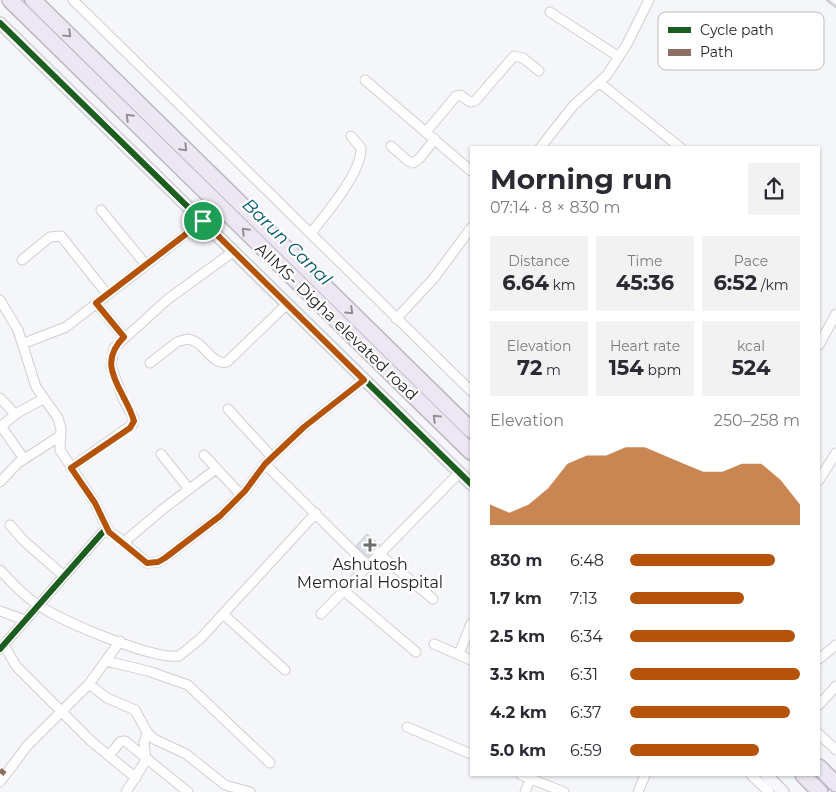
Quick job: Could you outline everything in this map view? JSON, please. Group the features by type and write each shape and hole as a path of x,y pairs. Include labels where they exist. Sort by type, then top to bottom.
{"highway":[{"name":"AIIMS- Digha elevated road","path":"10,0 470,451"},
{"name":"AIIMS- Digha elevated road","path":"33,0 470,429"},
{"path":"820,768 836,784"},
{"path":"804,776 820,792"}],"street":[{"path":"73,0 470,390"},
{"path":"542,146 573,106 600,83 618,58 650,0"},
{"path":"550,12 618,58"},
{"path":"0,24 470,482"},
{"path":"426,132 456,96 460,95 470,102 475,101 514,56 523,58 539,72"},
{"path":"365,80 470,170"},
{"path":"600,83 679,146"},
{"path":"311,233 343,189 358,163 360,148 351,136"},
{"path":"391,146 413,163 419,159 435,139"},
{"path":"101,210 146,264"},
{"path":"22,344 66,327 203,221"},
{"path":"396,319 434,278 470,229"},
{"path":"22,260 50,237 61,236 107,294"},
{"path":"71,468 133,424 133,417 123,398 111,366 111,352 124,337 168,299 234,251"},
{"path":"0,300 13,319 32,377 43,399 58,418 60,450 95,503 109,532 147,563 158,562 192,540 241,495 265,464 304,427 364,380"},
{"path":"96,303 124,337"},
{"path":"150,363 177,342 187,339 200,344 215,360 227,362 287,304"},
{"path":"820,343 836,314"},
{"path":"0,398 15,414"},
{"path":"24,459 2,428 3,424 15,414 43,399"},
{"path":"228,409 272,457"},
{"path":"0,482 24,459 60,436"},
{"path":"820,478 836,453"},
{"path":"160,454 189,489"},
{"path":"204,455 241,495"},
{"path":"265,464 367,565"},
{"path":"123,543 216,469"},
{"path":"321,614 378,553 460,472"},
{"path":"0,570 38,606 72,624 160,655 179,656 200,639 316,513"},
{"path":"10,525 24,541 64,576"},
{"path":"109,532 102,533 2,647 12,662 62,711 109,756 136,778"},
{"path":"378,553 433,599"},
{"path":"343,590 416,652"},
{"path":"0,611 25,620"},
{"path":"223,614 285,670"},
{"path":"459,654 470,626"},
{"path":"0,782 28,746 89,684 120,641"},
{"path":"434,644 470,660"},
{"path":"820,658 836,645"},
{"path":"106,661 148,671 191,686 231,728 270,763"},
{"path":"89,684 107,698 135,710 147,732 154,740 177,749 194,759 225,785 250,792"},
{"path":"820,704 836,686"},
{"path":"407,727 470,754"},
{"path":"126,792 136,778 146,756 144,740 147,732"},
{"path":"820,735 836,750"},
{"path":"109,756 123,740 146,756 188,792"},
{"path":"525,792 528,776 564,792"},
{"path":"638,792 645,776"},
{"path":"752,776 769,792"},
{"path":"767,776 783,792"}],"building":[{"path":"367,534 380,545 368,557 356,546"}],"railway":[{"path":"827,0 836,7"}],"marked path":[{"path":"0,770 5,774"}],"cycle path":[{"path":"0,23 470,483"},
{"path":"0,649 104,531 115,535 147,563 158,562 165,558 220,516 245,491 265,464 304,427 364,380"}],"place":[{"name":"Ashutosh Memorial Hospital","path":"370,545"}],"route":[{"path":"203,221 364,380 304,427 265,464 245,491 220,516 192,540 165,558 152,564 141,560 115,535 109,532 95,503 71,468 130,428 134,421 123,398 110,359 111,352 124,337 96,303 146,264 185,237 203,221"}],"water label":[{"name":"Barun Canal","path":"287,242"}]}
